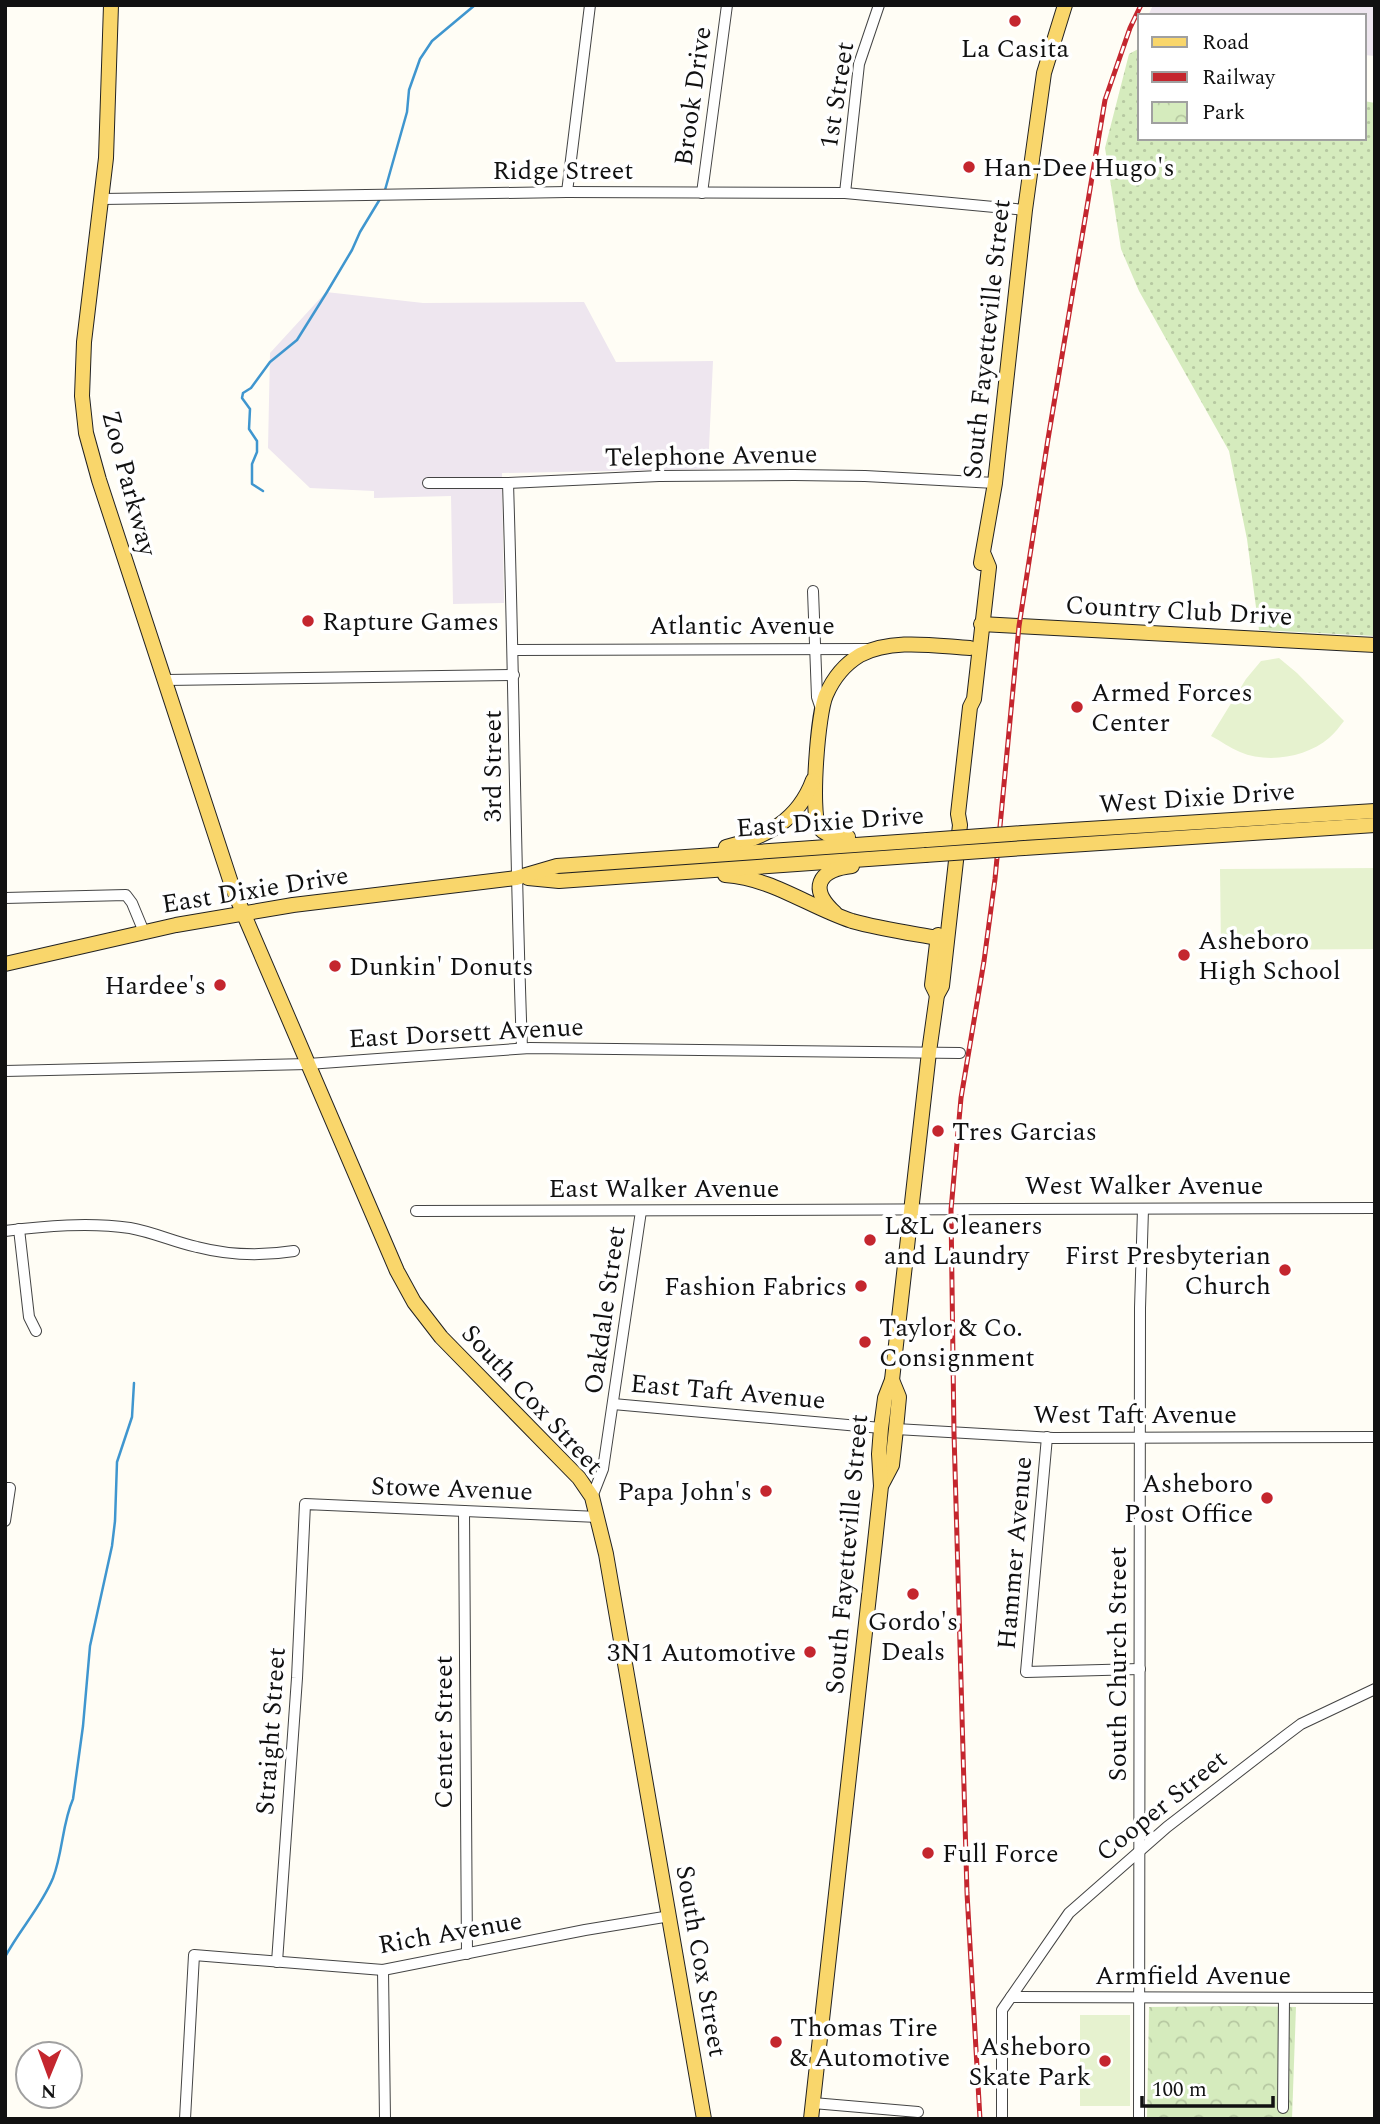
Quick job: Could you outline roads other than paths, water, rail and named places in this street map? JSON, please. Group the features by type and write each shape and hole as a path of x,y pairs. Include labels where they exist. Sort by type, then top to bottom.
{"main road":[{"name":"Zoo Parkway","path":"111,5 109,108 102,199 84,342 82,396 86,433 118,542 166,680 223,861 245,914"},
{"name":"South Fayetteville Street","path":"970,707 965,698 980,566 995,483 1025,210 1044,73 1065,5"},
{"name":"South Fayetteville Street","path":"811,2119 884,1480 879,1454 899,1397 890,1385 913,1210 936,995 942,986 970,707 974,699 989,567 984,555"},
{"name":"Country Club Drive","path":"981,624 1375,645"},
{"name":"Atlantic Avenue","path":"873,649 913,645 971,648"},
{"path":"873,649 858,656 840,671 821,709 816,772 816,818 820,829 833,836 887,842"},
{"path":"690,856 762,835 786,822 805,798 816,772"},
{"name":"West Dixie Drive","path":"1023,833 1375,811"},
{"name":"South Fayetteville Street","path":"936,995 932,985 951,824 958,814"},
{"name":"West Dixie Drive","path":"1024,848 1375,825"},
{"name":"East Dixie Drive","path":"5,964 144,932 293,905 516,878 557,866 1023,833"},
{"name":"East Dixie Drive","path":"516,878 559,881 1024,848"},
{"path":"836,914 819,893 821,880 832,870 855,866 876,858"},
{"path":"700,870 766,883 836,914 869,925 938,938"},
{"name":"South Cox Street","path":"245,914 397,1272 414,1303 440,1337 579,1478 592,1497 606,1554 704,2119"}],"street":[{"path":"567,192 590,5"},
{"name":"Brook Drive","path":"702,193 727,5"},
{"name":"1st Street","path":"845,193 859,64 879,5"},
{"name":"Ridge Street","path":"102,199 567,192 845,193 1025,210"},
{"name":"Telephone Avenue","path":"428,483 801,475 995,483"},
{"name":"3rd Street","path":"508,483 522,1048"},
{"path":"813,591 817,697 821,709"},
{"name":"Atlantic Avenue","path":"514,650 873,649"},
{"path":"166,680 514,675"},
{"path":"5,898 126,895 144,932"},
{"name":"East Dorsett Avenue","path":"5,1072 308,1064 522,1048 960,1053"},
{"name":"West Walker Avenue","path":"913,1210 1375,1208"},
{"name":"South Church Street","path":"1139,2119 1143,1209"},
{"name":"Oakdale Street","path":"592,1497 603,1469 641,1210"},
{"name":"East Walker Avenue","path":"416,1211 913,1210"},
{"path":"5,1231 96,1226 128,1228 223,1252 254,1254 294,1251"},
{"path":"19,1229 29,1317 36,1331"},
{"name":"East Taft Avenue","path":"613,1404 888,1429"},
{"name":"West Taft Avenue","path":"888,1429 1047,1437 1375,1437"},
{"name":"Hammer Avenue","path":"1047,1437 1026,1672 1140,1669"},
{"path":"5,1521 7,1488"},
{"name":"Stowe Avenue","path":"305,1504 598,1517"},
{"name":"Straight Street","path":"277,1962 297,1678 305,1504"},
{"name":"Center Street","path":"464,1511 467,1954"},
{"name":"Cooper Street","path":"1011,1997 1069,1913 1140,1850 1301,1724 1375,1689"},
{"name":"Rich Avenue","path":"185,2119 194,1955 383,1970 670,1916"},
{"path":"383,1970 385,2119"},
{"path":"1002,2119 1002,2010 1011,1997"},
{"name":"Armfield Avenue","path":"1011,1997 1375,1998"},
{"path":"1283,2108 1284,1998"},
{"path":"813,2103 918,2112"}],"waterway":[{"path":"385,190 407,112 409,90 420,59 432,41 475,5"},
{"path":"263,491 252,484 252,464 257,452 257,441 249,429 250,409 242,398 243,393 251,388 270,362 297,340 380,199"},
{"path":"5,1957 43,1899 53,1878 73,1799 90,1646 112,1546 117,1462 132,1417 134,1383"}],"railway":[{"path":"980,2119 967,1893 954,1433 951,1210 961,1098 995,879 1019,626 1048,439 1105,100 1130,28 1141,5"}],"place":[{"name":"La Casita","path":"1015,21"},
{"name":"Han-Dee Hugo's","path":"969,167"},
{"name":"Rapture Games","path":"308,621"},
{"name":"Armed Forces Center","path":"1077,707"},
{"name":"Asheboro High School","path":"1184,955"},
{"name":"Dunkin' Donuts","path":"335,966"},
{"name":"Hardee's","path":"220,985"},
{"name":"Tres Garcias","path":"938,1131"},
{"name":"L&L Cleaners and Laundry","path":"870,1240"},
{"name":"First Presbyterian Church","path":"1285,1270"},
{"name":"Fashion Fabrics","path":"861,1286"},
{"name":"Taylor & Co. Consignment","path":"865,1342"},
{"name":"Papa John's","path":"766,1491"},
{"name":"Asheboro Post Office","path":"1267,1498"},
{"name":"Gordo's Deals","path":"913,1594"},
{"name":"3N1 Automotive","path":"810,1652"},
{"name":"Full Force","path":"928,1853"},
{"name":"Thomas Tire & Automotive","path":"776,2042"},
{"name":"Asheboro Skate Park","path":"1105,2061"}]}
